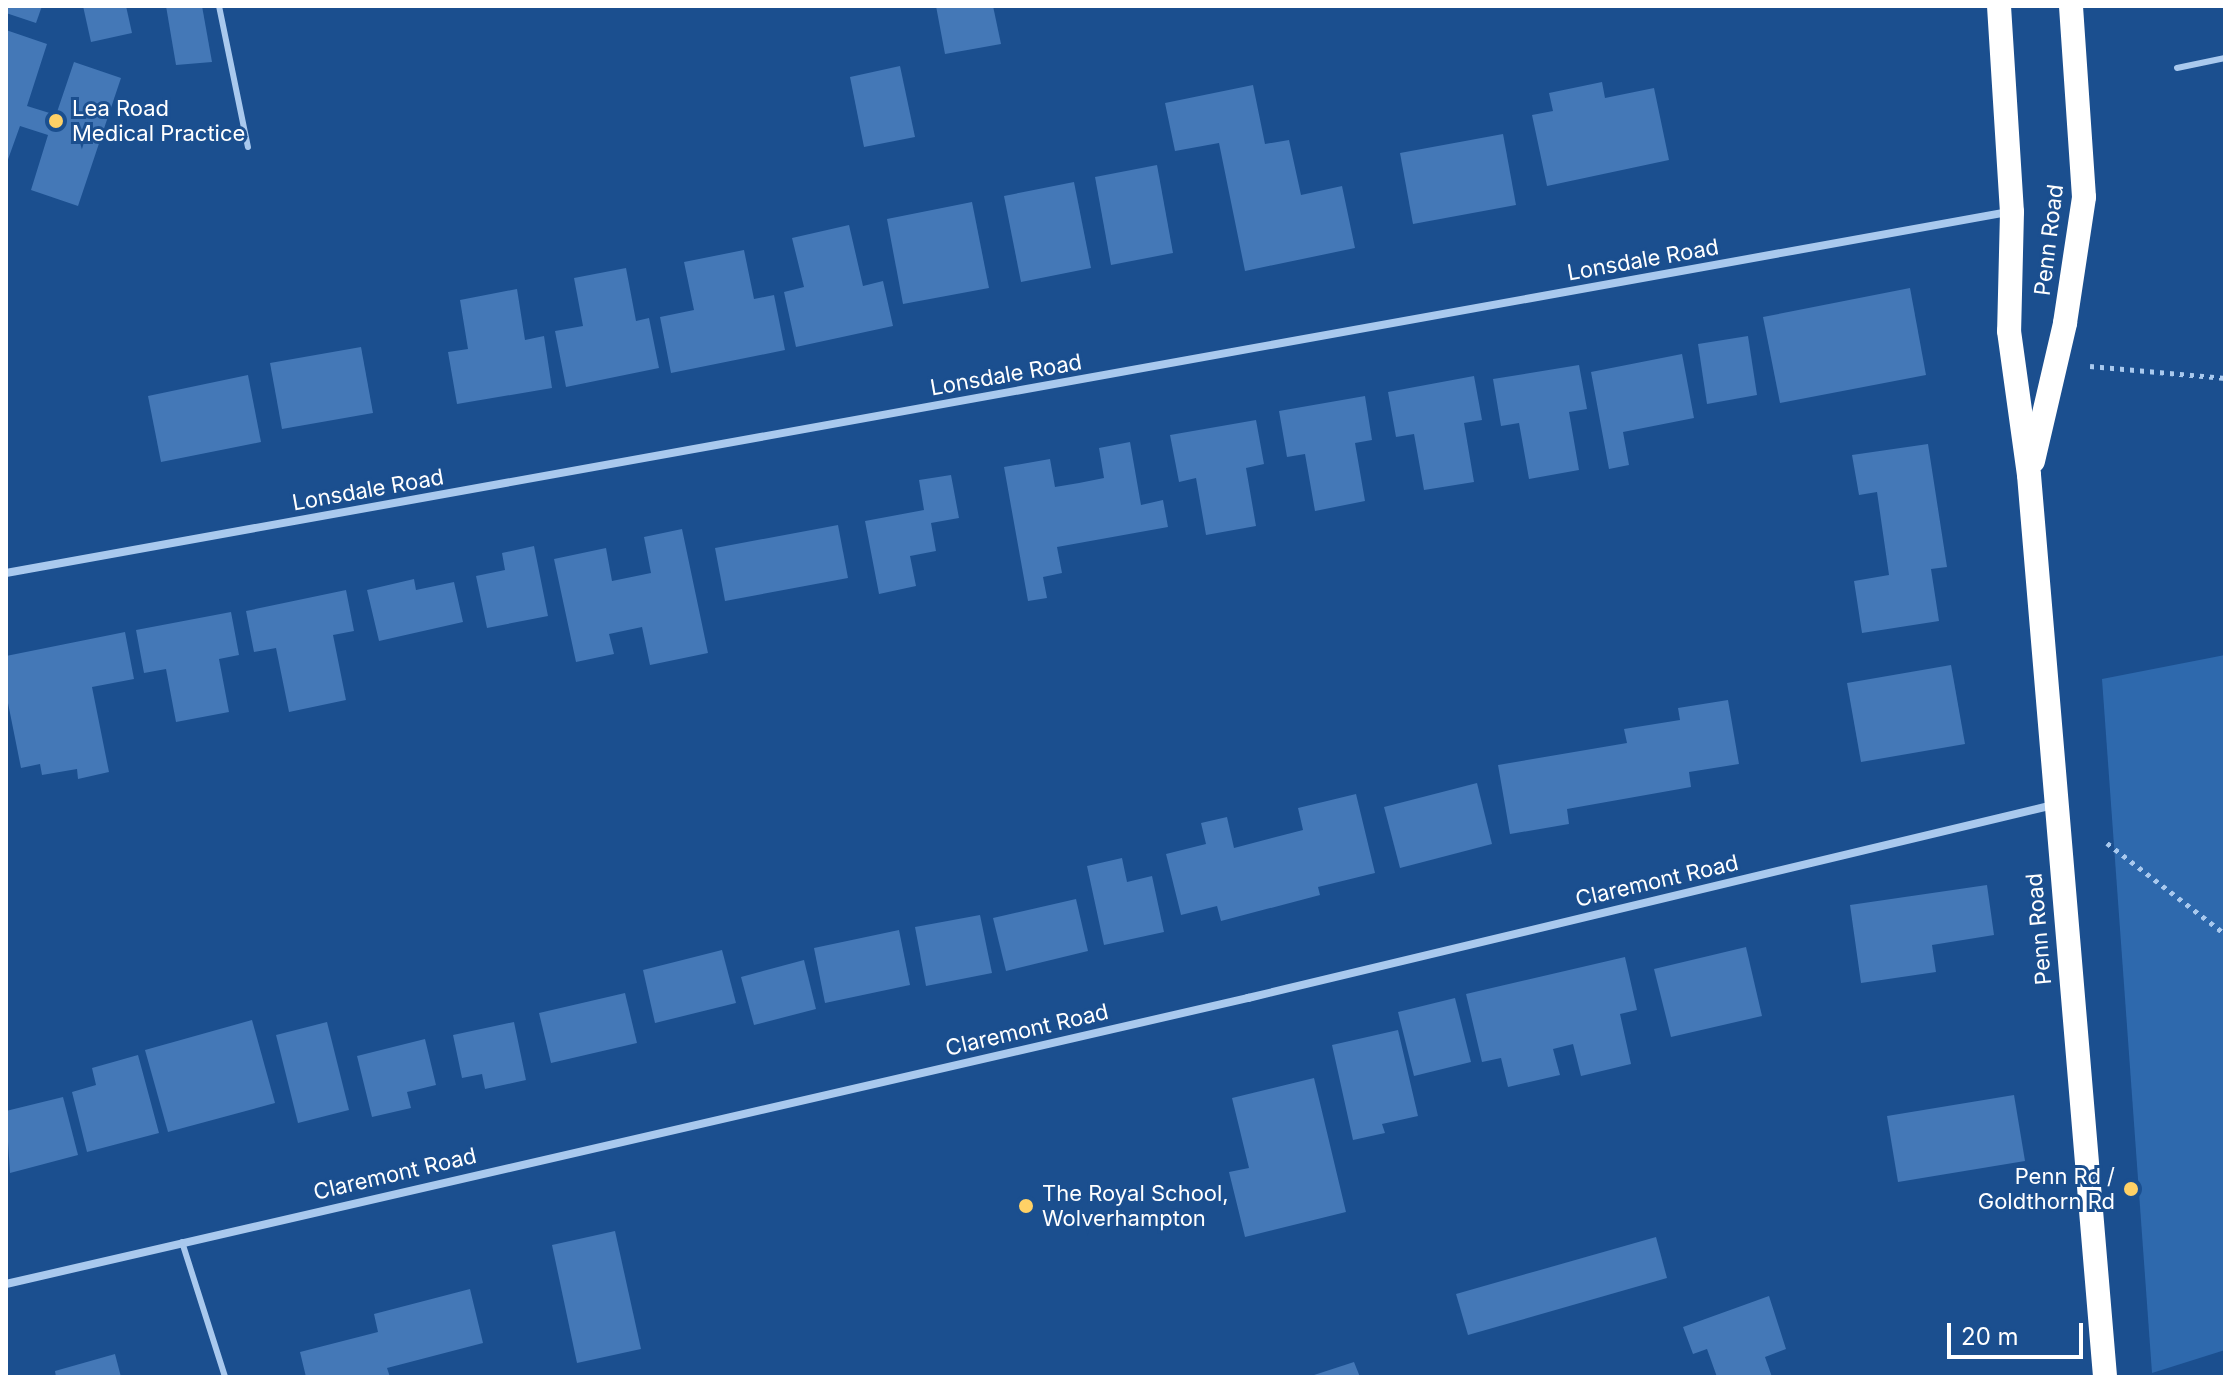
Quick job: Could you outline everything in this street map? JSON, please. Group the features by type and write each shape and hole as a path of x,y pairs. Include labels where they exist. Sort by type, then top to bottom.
{"highway":[{"name":"Penn Road","path":"1999,6 2012,212 2009,331 2029,475 2054,805 2105,1377"},
{"name":"Penn Road","path":"2029,475 2065,323 2084,197 2071,6"}],"street":[{"name":"Lonsdale Road","path":"6,573 2012,212"},
{"name":"Claremont Road","path":"6,1284 1263,994 2054,805"}],"lane":[{"path":"219,6 248,147"},
{"path":"2177,68 2225,58"},
{"path":"182,1242 225,1377"}],"path":[{"path":"2081,365 2225,378"},
{"path":"2107,843 2225,934"}],"shaded area":[{"path":"2225,655 2225,1350 2152,1373 2102,679"}],"building":[{"path":"6,6 42,6 36,23 6,13"},
{"path":"83,6 126,6 132,33 91,42"},
{"path":"166,6 202,6 212,62 176,65"},
{"path":"936,6 993,6 1001,44 945,54"},
{"name":"Lea Road Medical Practice","path":"6,30 47,44 27,106 56,115 74,62 121,78 78,206 31,190 48,135 20,126 6,165"},
{"path":"900,66 915,137 864,147 850,77"},
{"path":"1602,82 1605,98 1654,88 1669,160 1547,186 1532,115 1553,111 1549,93"},
{"path":"1253,85 1265,144 1289,140 1301,195 1342,186 1355,248 1245,271 1219,143 1175,151 1165,103"},
{"path":"1503,134 1516,205 1413,224 1400,153"},
{"path":"1157,165 1173,253 1111,265 1095,177"},
{"path":"1074,182 1091,268 1021,282 1004,196"},
{"path":"972,202 989,288 903,304 887,219"},
{"path":"849,225 863,286 883,281 893,326 796,347 784,292 804,287 792,238"},
{"path":"744,250 754,299 774,295 785,350 671,373 660,317 694,310 684,262"},
{"path":"626,268 636,321 649,318 659,368 566,387 555,331 583,326 574,278"},
{"path":"1910,288 1926,375 1780,403 1763,317"},
{"path":"517,289 525,340 544,336 552,388 457,404 448,352 468,349 460,300"},
{"path":"1748,336 1757,395 1707,404 1698,344"},
{"path":"361,347 373,413 282,429 270,363"},
{"path":"1682,354 1694,418 1623,432 1629,465 1609,469 1591,372"},
{"path":"1579,365 1587,409 1569,412 1579,470 1529,479 1519,423 1501,426 1493,379"},
{"path":"248,375 261,442 161,462 148,396"},
{"path":"1474,376 1482,420 1464,423 1474,482 1424,490 1414,434 1396,437 1388,392"},
{"path":"1365,396 1372,440 1355,443 1365,501 1315,511 1305,454 1287,457 1279,411"},
{"path":"1256,420 1264,464 1246,468 1256,526 1206,535 1196,478 1179,482 1170,435"},
{"path":"1130,442 1141,505 1163,500 1168,527 1057,547 1062,573 1043,577 1047,598 1028,601 1004,467 1050,459 1055,487 1079,483 1104,478 1099,448"},
{"path":"1928,444 1947,567 1931,569 1939,621 1862,633 1854,581 1889,575 1877,492 1859,495 1852,455"},
{"path":"951,475 959,518 931,523 936,551 910,556 916,586 879,594 865,521 924,510 919,480"},
{"path":"838,525 848,578 725,601 715,548"},
{"path":"682,529 708,653 650,665 642,627 609,634 614,654 576,662 554,559 606,548 612,581 651,573 644,537"},
{"path":"534,546 548,616 487,628 476,576 505,570 502,553"},
{"path":"414,579 416,590 454,582 463,622 379,641 367,590"},
{"path":"346,590 354,631 333,635 346,700 289,712 276,648 254,652 246,611"},
{"path":"231,612 239,655 219,659 229,712 176,722 166,669 144,673 136,630"},
{"path":"125,632 134,679 92,687 109,772 78,779 77,769 42,775 40,764 21,768 6,693 6,656"},
{"path":"1951,665 1965,744 1861,762 1847,683"},
{"path":"1728,700 1739,764 1689,772 1691,787 1567,809 1569,824 1510,834 1498,765 1627,743 1624,729 1680,720 1678,708"},
{"path":"1477,783 1492,844 1400,868 1384,807"},
{"path":"1356,794 1375,873 1318,887 1320,895 1221,921 1217,906 1181,915 1166,854 1206,844 1201,823 1227,817 1234,848 1303,830 1298,808"},
{"path":"1122,858 1127,882 1152,876 1164,932 1104,945 1087,866"},
{"path":"1987,885 1994,935 1932,945 1936,972 1861,983 1850,905"},
{"path":"1076,899 1088,951 1006,971 993,918"},
{"path":"980,915 992,973 926,986 915,927"},
{"path":"899,930 910,985 825,1003 814,948"},
{"path":"1746,947 1762,1016 1671,1037 1654,969"},
{"path":"722,950 736,1003 655,1023 643,970"},
{"path":"1625,957 1637,1010 1620,1014 1631,1064 1581,1076 1573,1044 1553,1049 1560,1075 1508,1087 1501,1058 1482,1062 1466,994"},
{"path":"804,960 816,1009 754,1025 741,977"},
{"path":"625,993 637,1043 551,1063 539,1013"},
{"path":"1455,998 1471,1062 1414,1076 1398,1012"},
{"path":"252,1020 275,1103 168,1132 145,1050"},
{"path":"327,1022 349,1110 298,1123 276,1035"},
{"path":"514,1022 526,1080 485,1089 482,1074 462,1078 453,1035"},
{"path":"1398,1030 1418,1116 1382,1124 1385,1133 1353,1140 1332,1045"},
{"path":"425,1039 436,1085 407,1092 411,1108 372,1117 357,1056"},
{"path":"138,1055 159,1133 87,1152 72,1092 96,1085 92,1068"},
{"path":"1314,1078 1346,1212 1245,1237 1229,1172 1249,1168 1232,1098"},
{"path":"2014,1095 2025,1161 1898,1182 1887,1116"},
{"path":"63,1097 78,1155 10,1173 6,1111"},
{"path":"615,1231 641,1349 577,1363 552,1245"},
{"path":"1656,1237 1667,1278 1468,1335 1456,1294"},
{"path":"470,1289 483,1343 387,1368 390,1377 306,1377 300,1352 378,1332 374,1314"},
{"path":"1769,1296 1786,1349 1765,1357 1772,1377 1717,1377 1707,1349 1693,1354 1683,1327"},
{"path":"115,1354 121,1377 56,1377 55,1371"},
{"path":"1354,1362 1360,1377 1311,1377 1311,1376"}],"place":[{"name":"Lea Road Medical Practice","path":"56,121"},
{"name":"Penn Rd / Goldthorn Rd","path":"2131,1189"},
{"name":"The Royal School, Wolverhampton","path":"1026,1206"}]}
